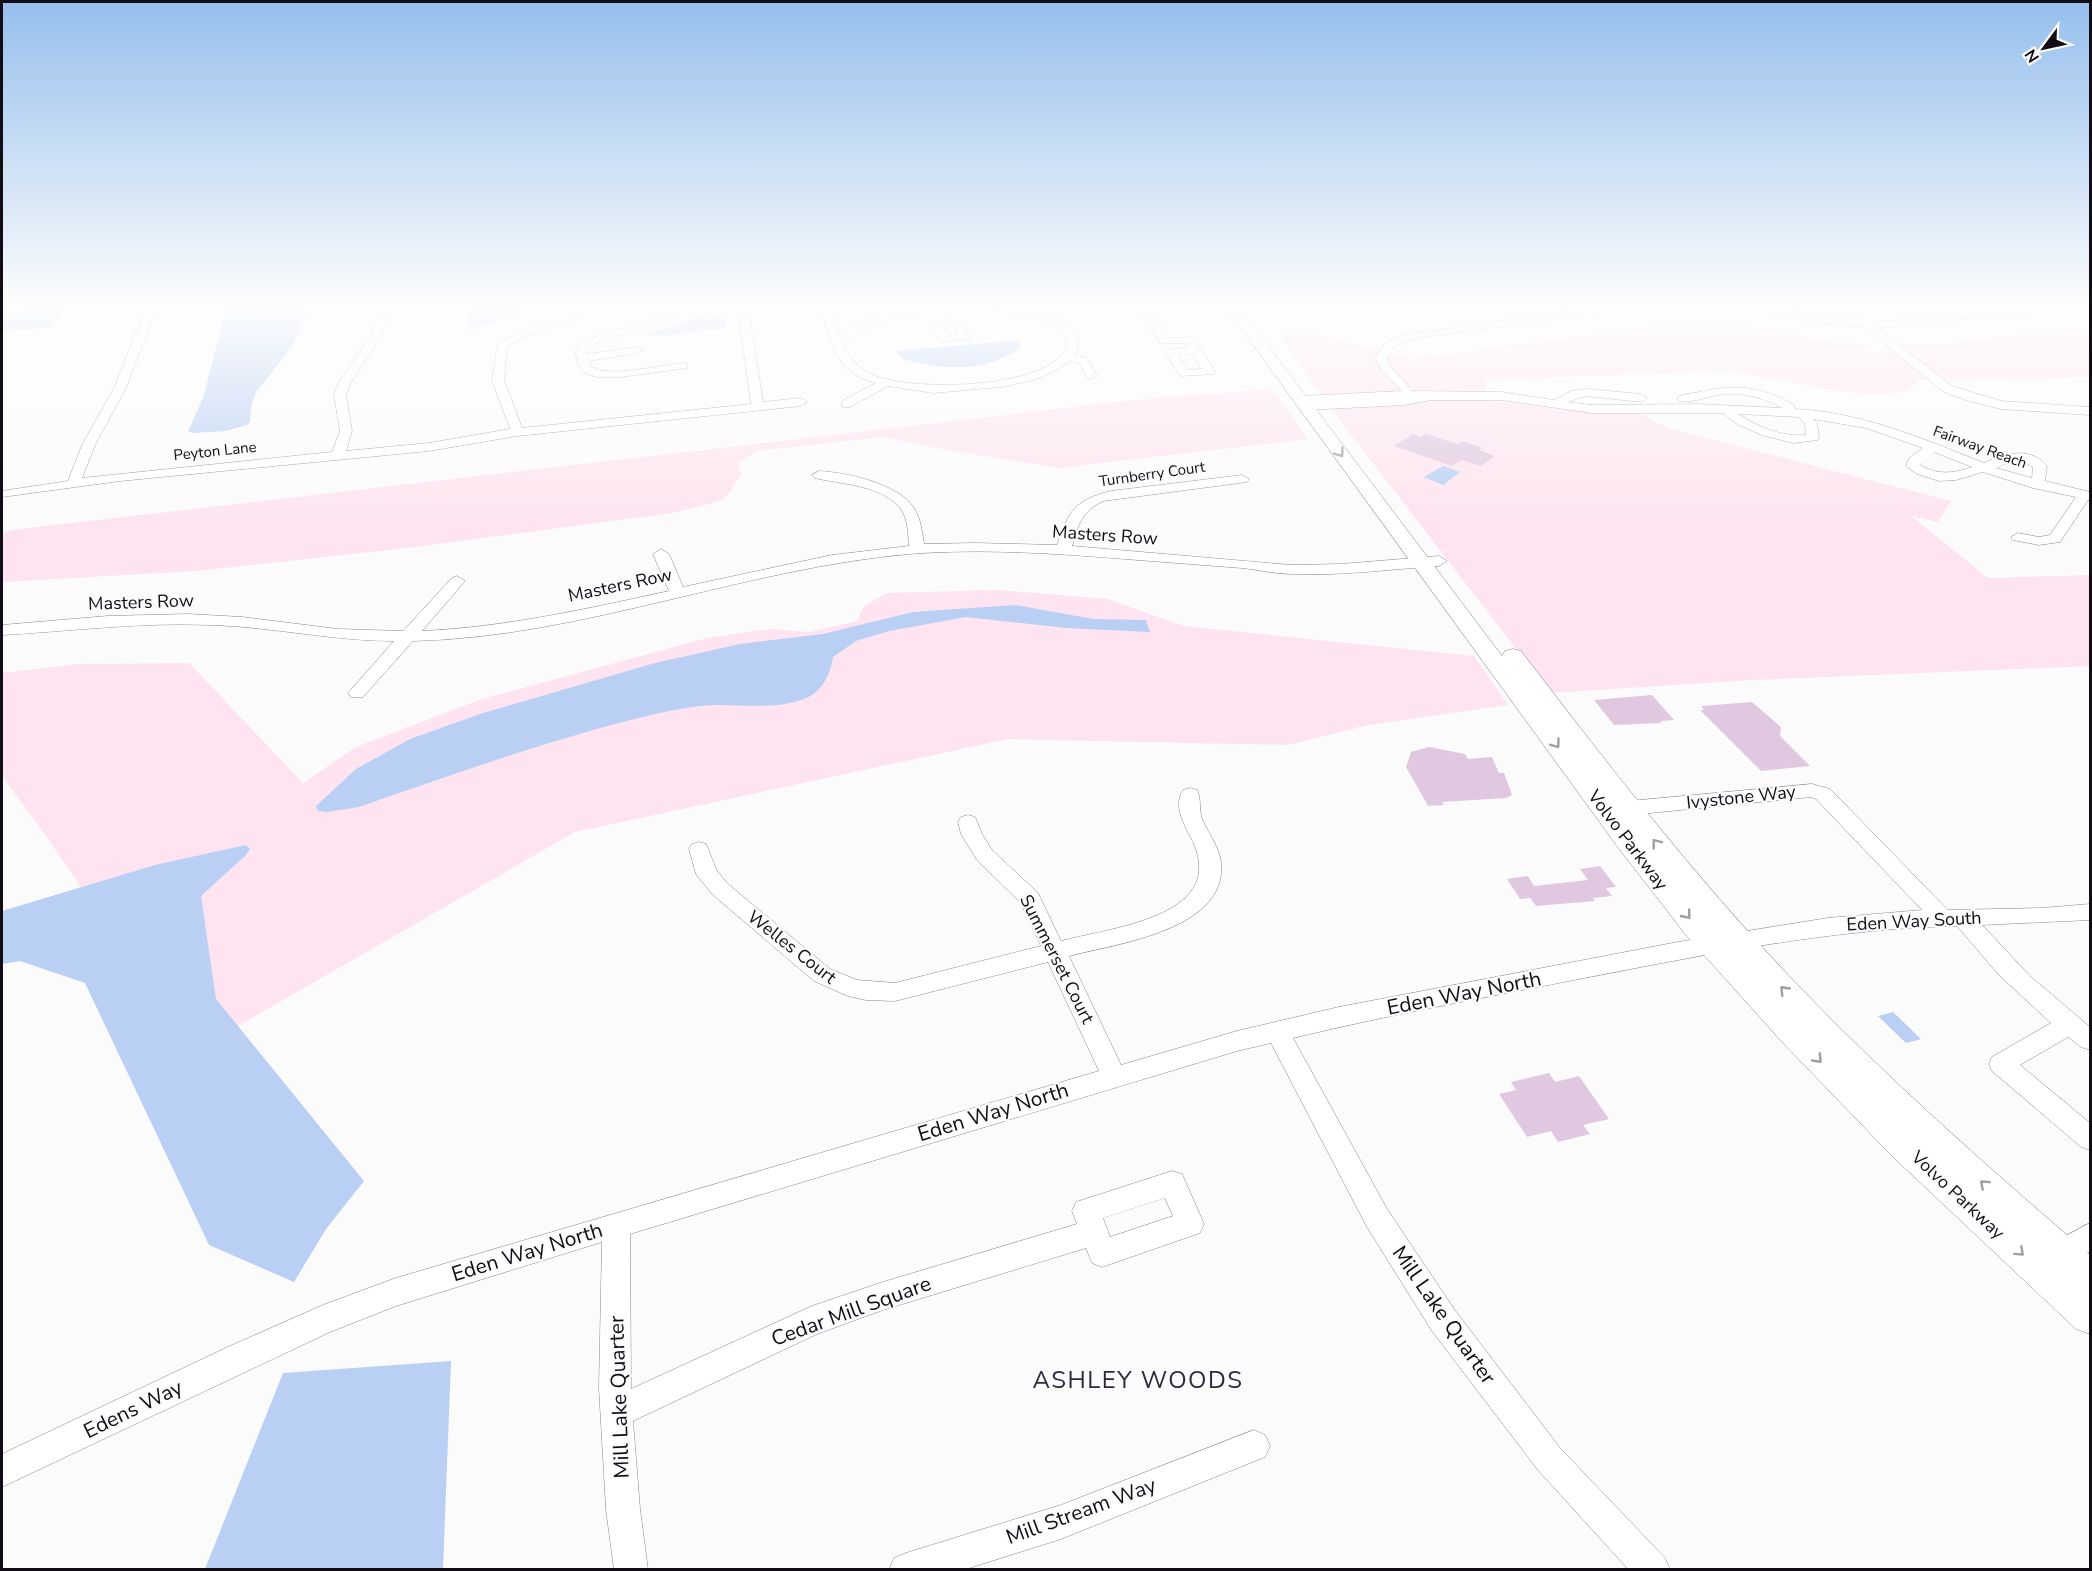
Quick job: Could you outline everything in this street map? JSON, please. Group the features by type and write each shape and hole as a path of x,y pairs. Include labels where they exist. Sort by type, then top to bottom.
{"main road":[{"name":"Volvo Parkway","path":"1292,379 1311,402"},
{"name":"Volvo Parkway","path":"1295,379 1426,556 1626,839 1725,944 1805,1012 1891,1098 2091,1279"},
{"name":"Volvo Parkway","path":"1426,556 1674,865 1725,944 1795,1035 1904,1145 2091,1316"}],"street":[{"path":"74,483 80,460 122,379"},
{"path":"338,455 346,431 340,395 347,379"},
{"path":"498,379 517,432"},
{"path":"754,379 758,407"},
{"path":"880,379 933,388 989,386 1016,379"},
{"path":"1396,379 1407,390"},
{"path":"1934,379 1961,394 2012,406 2091,411"},
{"path":"846,404 887,382"},
{"path":"1556,404 1565,397 1584,393 1635,398 1682,399 1731,390 1760,395 1798,413 1812,428 1813,437 1809,439 1791,438 1746,425 1735,419 1726,409"},
{"name":"Fairway Reach","path":"1311,402 1404,401 1431,396 1501,396 1592,409 1726,409 1798,413 1897,427 1932,447 1983,468 2038,485 2087,495"},
{"name":"Peyton Lane","path":"5,494 74,483 429,447 517,432 801,402"},
{"path":"1845,420 1846,414 1860,411 1881,415"},
{"path":"1932,447 1914,461 1913,466 1925,472 1956,478 2006,456 2028,459 2040,466 2038,485"},
{"path":"819,475 841,476 900,500 912,516 917,549"},
{"name":"Turnberry Court","path":"1063,551 1074,515 1081,506 1094,499 1242,479"},
{"path":"2018,537 2040,541 2055,539 2087,495"},
{"name":"Masters Row","path":"2,630 115,620 185,619 236,622 347,635 452,634 524,625 846,558 917,549 992,547 1244,564 1261,568 1311,569 1426,556"},
{"path":"661,554 678,593"},
{"path":"357,693 457,581"},
{"name":"Ivystone Way","path":"1630,808 1812,790 1823,794 2033,996 2091,1040"},
{"name":"Welles Court","path":"699,849 707,874 720,889 822,975 834,983 860,991 885,993 915,989 1168,921 1196,903 1210,882 1212,868 1207,846 1188,812 1190,795"},
{"name":"Summerset Court","path":"968,822 973,840 982,853 1018,883 1030,898 1114,1076"},
{"name":"Eden Way South","path":"1725,944 1865,921 2043,916 2091,912"},
{"name":"Eden Way North","path":"264,1347 323,1320 396,1293 1114,1076 1277,1031 1433,998 1725,944"},
{"path":"2069,1025 2001,1064 2091,1139"},
{"name":"Mill Lake Quarter","path":"1277,1031 1377,1218 1443,1320 1549,1458 1653,1569"},
{"name":"Mill Lake Quarter","path":"616,1225 617,1412 623,1509 632,1569"},
{"name":"Cedar Mill Square","path":"617,1412 812,1321 883,1296 1094,1232"},
{"path":"2061,1254 2091,1236"},
{"name":"Edens Way","path":"2,1471 264,1347"},
{"name":"Mill Stream Way","path":"906,1569 1060,1522 1254,1446"}],"shaded area":[{"path":"1310,379 1502,379 1485,380 1485,400 1577,411 1638,413 1671,429 1951,501 1938,522 1911,516 1988,578 2090,575 2090,666 1753,680 1550,693"},
{"path":"1780,379 1957,379 1918,380 1906,390 1885,394 1828,389"},
{"path":"1272,389 1308,439 1058,468 883,437 757,451 738,463 741,474 730,492 720,501 673,513 408,548 196,571 2,582 2,532 20,529 1144,399"},
{"path":"998,590 1107,599 1184,626 1474,656 1508,705 1369,725 1288,745 1008,739 575,832 193,1052 46,836 2,776 2,673 79,664 189,663 303,783 356,747 482,699 707,638 770,629 810,632 857,621 864,606 887,593"}],"water":[{"path":"208,379 266,379 256,392 251,406 250,422 247,425 226,431 192,433 188,431 203,398"},
{"path":"1443,466 1460,472 1443,485 1424,477"},
{"path":"1016,605 1093,619 1146,620 1150,632 1067,628 966,617 889,631 856,641 833,657 830,671 820,688 804,699 770,705 684,708 655,714 543,745 359,807 327,812 318,811 316,806 356,769 410,739 483,713 655,663 740,644 823,634 913,612"},
{"path":"246,845 250,849 245,856 201,896 216,999 364,1181 326,1229 294,1282 209,1245 85,983 20,961 2,964 2,911 155,865"},
{"path":"1893,1012 1921,1039 1906,1043 1878,1016"},
{"path":"451,1361 443,1569 205,1569 283,1373"}],"building":[{"path":"1413,434 1421,437 1426,434 1458,444 1463,441 1483,448 1479,450 1495,456 1481,466 1462,460 1452,466 1394,446"},
{"path":"1652,695 1674,720 1660,721 1662,723 1614,725 1594,700"},
{"path":"1752,702 1781,727 1780,736 1810,766 1761,771 1700,710 1704,710 1701,706"},
{"path":"1429,747 1465,754 1468,759 1492,757 1499,773 1504,773 1512,795 1506,798 1442,802 1444,805 1428,806 1406,767 1411,752"},
{"path":"1600,866 1616,887 1606,888 1612,896 1593,898 1595,901 1536,906 1530,898 1520,899 1507,879 1528,876 1534,886 1588,880 1580,869"},
{"path":"1549,1073 1555,1082 1579,1076 1609,1119 1583,1125 1590,1134 1558,1142 1551,1131 1527,1137 1499,1094 1516,1090 1511,1082"}],"district":[{"name":"ASHLEY WOODS","path":"1138,1380"}]}
